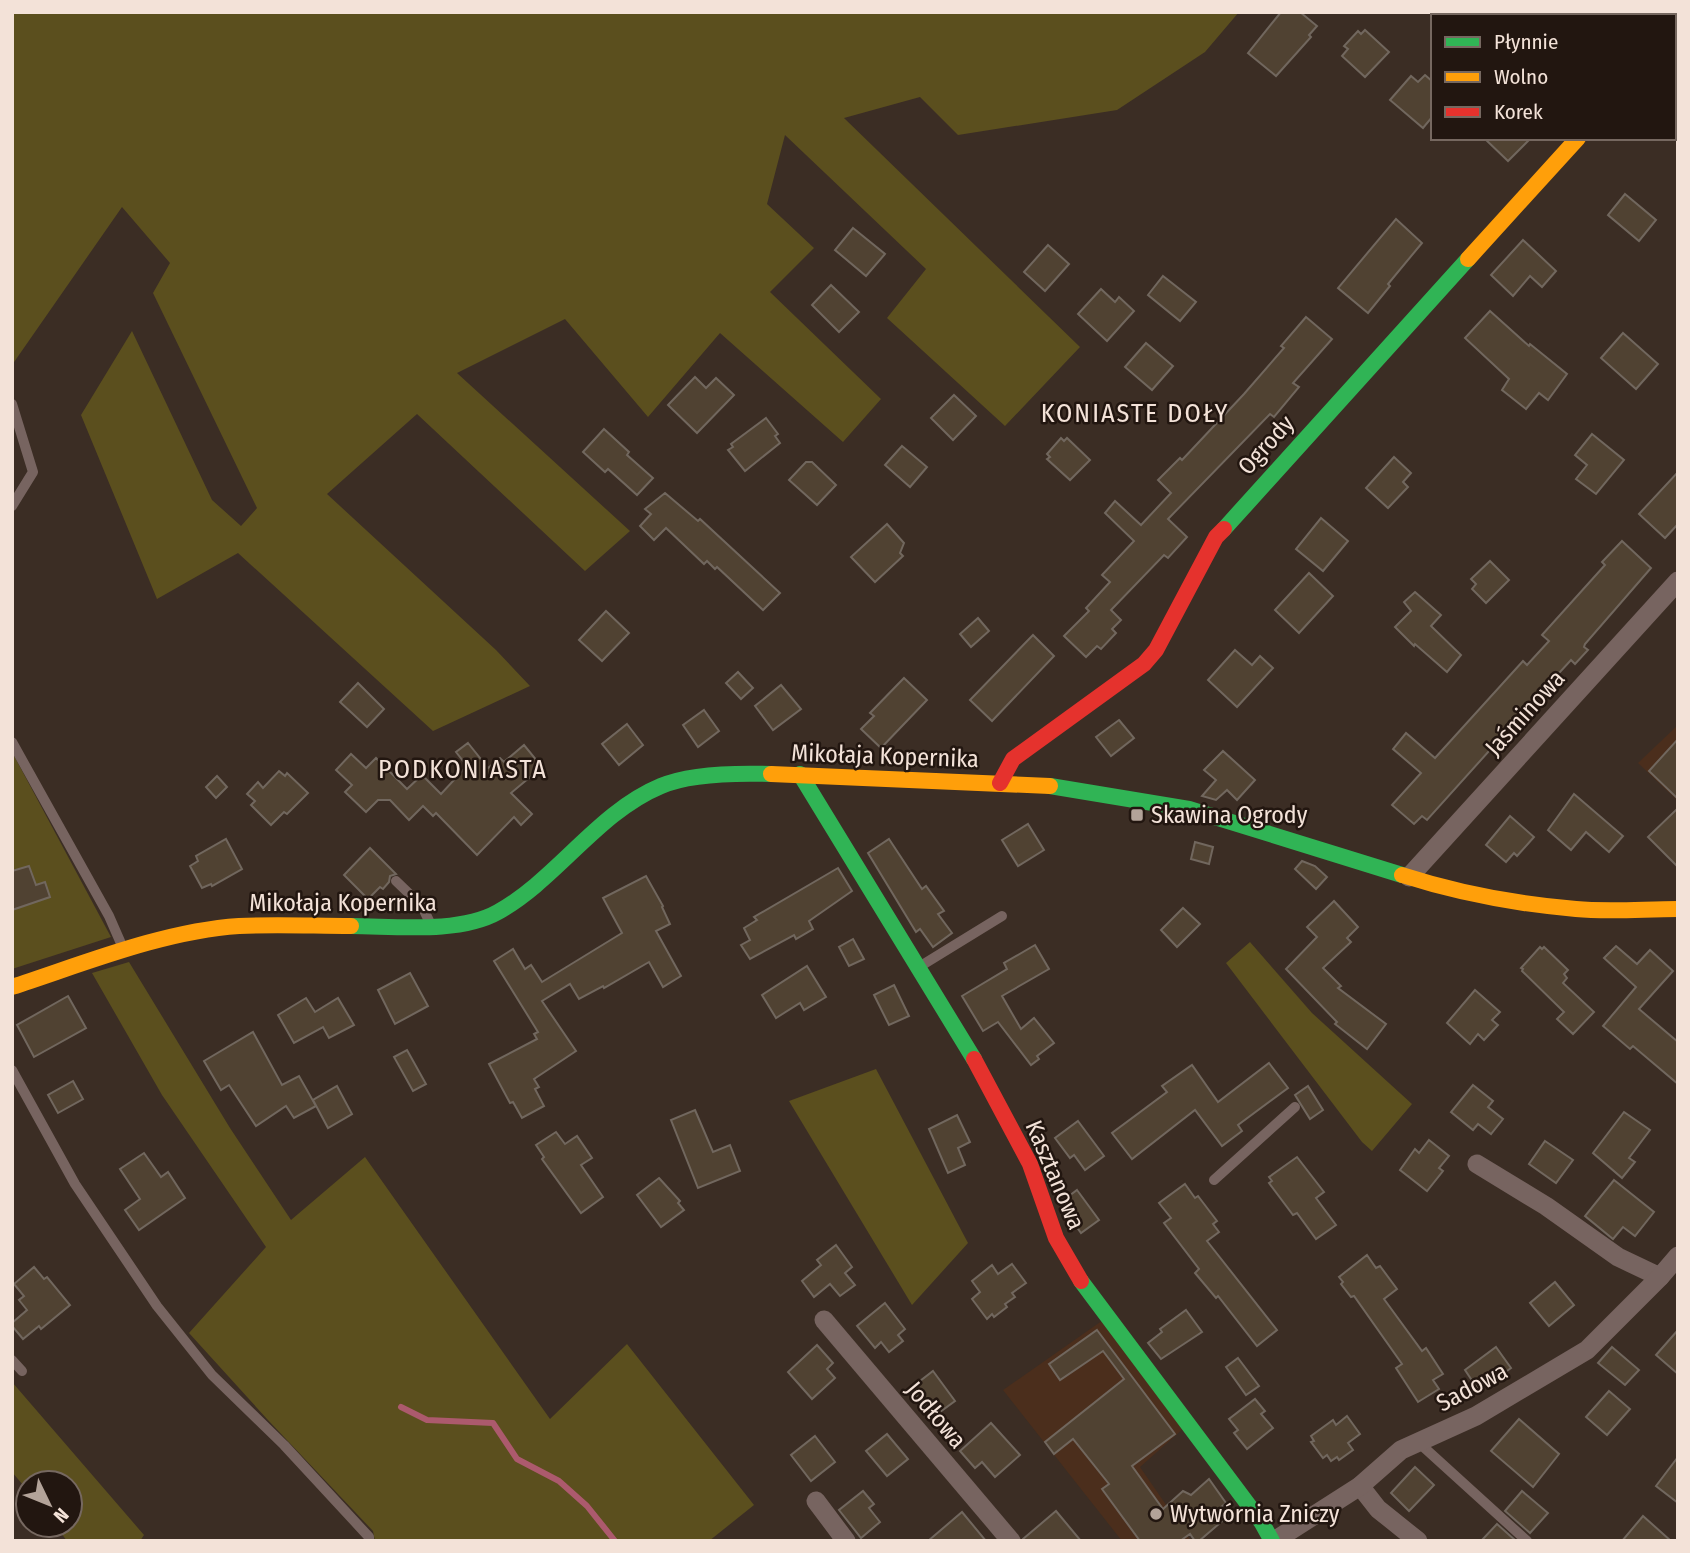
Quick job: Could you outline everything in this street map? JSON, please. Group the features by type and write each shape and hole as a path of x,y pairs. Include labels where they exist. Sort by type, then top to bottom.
{"street":[{"name":"Ogrody","path":"1000,783 1013,759 1144,664 1156,650 1216,537 1576,140"},
{"name":"Jaśminowa","path":"1409,877 1678,581"},
{"name":"Mikołaja Kopernika","path":"12,987 206,930 238,926 432,926 475,921 497,913 541,881 626,805 662,785 700,777 747,773 1050,786 1189,809 1409,877 1500,899 1577,909 1678,909"},
{"name":"Kasztanowa","path":"800,774 969,1050 1030,1164 1056,1238 1079,1278 1262,1522 1273,1541"},
{"path":"1477,1164 1546,1206 1618,1257 1660,1277"},
{"name":"Sadowa","path":"1273,1541 1360,1486 1401,1450 1476,1416 1587,1350 1678,1256"},
{"name":"Jodłowa","path":"824,1320 1011,1541"},
{"path":"1360,1486 1378,1509 1418,1541"},
{"path":"816,1502 846,1541"}],"lane":[{"path":"12,404 33,472 12,506"},
{"path":"12,742 109,916 124,952"},
{"path":"396,881 422,906 432,926"},
{"path":"919,968 1003,916"},
{"path":"12,1070 75,1184 157,1306 212,1374 284,1445 369,1537 369,1541"},
{"path":"1214,1180 1295,1107"},
{"path":"12,1360 22,1371"},
{"path":"1418,1442 1527,1541"}],"shaded area":[{"path":"12,12 1239,12 1205,52 1117,110 958,135 920,97 844,118 1080,347 1005,426 887,318 926,269 785,135 767,204 814,248 770,292 881,399 843,442 720,333 648,417 565,319 457,373 630,531 585,571 417,414 327,494 496,650 530,686 433,731 238,553 157,599 81,415 132,331 212,500 241,526 257,508 153,293 170,263 122,207 12,365"},
{"path":"1626,12 1678,12 1678,33 1676,14"},
{"path":"1678,725 1678,801 1638,763"},
{"path":"12,752 111,937 12,969"},
{"path":"1250,942 1312,1013 1412,1104 1372,1151 1362,1142 1226,963"},
{"path":"129,962 230,1128 291,1220 365,1157 550,1419 627,1344 754,1505 709,1541 375,1541 373,1531 189,1333 266,1247 162,1095 92,973"},
{"path":"876,1069 968,1243 912,1305 789,1101"},
{"path":"1106,1318 1184,1428 1140,1467 1191,1541 1122,1541 1003,1390"},
{"path":"12,1382 144,1535 140,1541 67,1541 66,1539 84,1539 84,1469 14,1469 14,1474"}],"building":[{"path":"1281,12 1300,12 1317,26 1309,35 1311,37 1276,76 1248,53"},
{"path":"1365,30 1389,52 1365,77 1342,56 1348,49 1344,46 1358,31 1361,34"},
{"path":"1425,75 1431,80 1431,118 1423,128 1390,100 1411,76 1418,82"},
{"path":"1486,140 1529,140 1508,161"},
{"path":"1625,194 1656,220 1639,241 1608,215"},
{"path":"1396,219 1422,243 1368,313 1338,288"},
{"path":"853,228 885,254 866,276 835,250"},
{"path":"1523,240 1556,271 1542,287 1530,276 1513,296 1491,275"},
{"path":"1048,245 1069,264 1045,291 1024,272"},
{"path":"1163,276 1196,302 1180,321 1148,295"},
{"path":"831,285 859,312 839,332 812,305"},
{"path":"1101,289 1115,302 1119,297 1134,311 1107,341 1078,314"},
{"path":"1490,311 1529,346 1530,344 1567,374 1548,400 1539,393 1526,409 1502,390 1509,379 1465,338"},
{"path":"1306,317 1332,339 1293,383 1299,387 1274,417 1270,414 1168,519 1187,537 1168,558 1164,555 1111,610 1121,620 1112,629 1116,633 1101,649 1097,646 1086,657 1064,636 1089,611 1086,608 1110,582 1102,575 1134,541 1105,513 1115,501 1141,525 1171,493 1158,480 1180,458 1182,460 1244,394 1284,348 1281,346"},
{"path":"1623,333 1658,364 1636,389 1601,358"},
{"path":"1146,343 1173,366 1152,390 1125,367"},
{"path":"695,377 706,388 716,378 734,395 697,433 668,405"},
{"path":"954,395 976,416 953,440 931,418"},
{"path":"766,418 778,434 775,436 780,443 745,471 728,450 733,447 731,444"},
{"path":"604,429 629,452 627,455 653,478 637,495 608,469 605,472 583,452"},
{"path":"1592,434 1624,460 1596,494 1576,479 1587,465 1575,455"},
{"path":"1061,438 1064,441 1067,438 1090,460 1070,480 1047,459 1050,457 1047,454"},
{"path":"902,446 927,467 910,487 885,465"},
{"path":"1394,457 1411,473 1403,482 1408,487 1388,508 1366,488"},
{"path":"806,462 812,462 836,485 817,505 789,480"},
{"path":"1678,472 1678,524 1665,538 1639,514"},
{"path":"665,493 698,521 700,519 780,593 763,610 717,567 715,569 707,561 704,564 666,528 654,540 640,526 651,514 645,509"},
{"path":"1321,518 1348,541 1323,571 1296,549"},
{"path":"887,524 904,543 900,553 903,556 875,582 851,557"},
{"path":"1622,541 1651,568 1585,644 1584,647 1588,650 1575,664 1571,660 1514,722 1518,726 1501,744 1498,741 1427,820 1422,816 1414,824 1392,805 1421,773 1393,749 1406,733 1435,758 1523,661 1527,665 1549,641 1542,635 1605,565 1602,562"},
{"path":"1490,561 1509,580 1486,603 1472,589 1476,584 1471,579"},
{"path":"1309,573 1333,596 1299,633 1275,610"},
{"path":"1415,592 1441,615 1431,626 1461,655 1447,672 1395,627 1411,611 1404,602"},
{"path":"606,611 629,633 602,661 579,640"},
{"path":"978,618 989,631 971,647 960,634"},
{"path":"1033,635 1054,656 992,721 970,700"},
{"path":"1235,650 1252,665 1260,656 1273,668 1237,707 1208,680"},
{"path":"738,672 753,688 741,699 726,683"},
{"path":"904,678 927,700 881,748 861,729 874,716 870,713"},
{"path":"358,683 384,709 367,727 340,702"},
{"path":"781,685 801,709 773,730 755,706"},
{"path":"704,710 719,731 698,747 683,725"},
{"path":"1119,720 1134,738 1111,756 1096,737"},
{"path":"627,724 643,745 619,765 602,744"},
{"path":"1678,739 1678,799 1649,771"},
{"path":"468,743 488,768 500,758 504,762 524,745 542,767 511,793 532,814 521,825 514,817 477,855 436,813 433,816 423,806 409,820 390,800 378,800 366,812 345,792 352,785 336,770 351,754 366,768 376,758 407,789 422,775 441,794 467,766 456,752"},
{"path":"1223,751 1255,780 1237,800 1227,790 1216,800 1202,796 1216,780 1204,770"},
{"path":"279,771 285,776 287,773 308,793 287,814 284,812 271,825 251,805 255,801 247,794 258,782 263,788"},
{"path":"217,776 227,787 216,798 206,787"},
{"path":"1574,794 1623,836 1609,852 1586,832 1571,850 1548,830"},
{"path":"1678,808 1678,867 1648,837"},
{"path":"1510,816 1534,837 1517,856 1514,853 1506,862 1486,845"},
{"path":"1028,824 1044,850 1018,866 1002,840"},
{"path":"226,839 242,869 212,886 211,884 202,888 190,866 198,861 196,856"},
{"path":"889,839 922,889 926,886 944,911 938,914 952,933 933,947 920,929 916,932 868,853"},
{"path":"1195,842 1213,847 1209,864 1191,859"},
{"path":"370,848 396,874 390,876 383,889 380,887 368,899 344,875"},
{"path":"1302,861 1315,866 1327,877 1316,889 1295,869"},
{"path":"29,866 36,885 45,882 50,897 12,910 12,871"},
{"path":"838,868 852,891 809,921 813,929 796,939 794,935 750,959 741,945 750,940 744,928 757,920 754,917"},
{"path":"646,876 670,924 656,931 681,976 663,987 649,962 579,999 570,984 542,1001 576,1051 534,1079 539,1087 535,1089 544,1106 522,1118 513,1102 510,1103 489,1064 537,1039 534,1034 538,1032 494,961 513,949 525,969 531,965 542,982 622,933 603,898"},
{"path":"1334,901 1358,927 1347,938 1351,942 1323,968 1341,986 1338,988 1386,1024 1367,1049 1335,1024 1337,1022 1286,969 1317,937 1307,927"},
{"path":"1183,908 1200,924 1177,947 1161,930"},
{"path":"853,939 864,959 849,966 839,947"},
{"path":"1035,945 1049,969 1002,996 1021,1029 1034,1018 1054,1043 1037,1056 1039,1059 1031,1065 998,1022 983,1031 962,996 1007,969 1004,963"},
{"path":"1616,946 1637,964 1650,950 1673,971 1639,1009 1678,1042 1678,1084 1633,1046 1630,1049 1603,1026 1636,987 1604,958"},
{"path":"1540,947 1544,947 1568,970 1564,974 1567,978 1563,983 1594,1012 1573,1034 1557,1019 1564,1012 1522,971 1521,968"},
{"path":"807,966 826,997 804,1010 800,1003 776,1018 762,995"},
{"path":"410,973 428,1006 395,1024 378,990"},
{"path":"894,985 909,1016 889,1025 874,995"},
{"path":"1475,990 1500,1012 1492,1020 1498,1025 1484,1040 1478,1034 1470,1044 1447,1023"},
{"path":"68,996 86,1028 34,1057 17,1025"},
{"path":"306,998 315,1012 338,998 354,1025 329,1038 323,1027 294,1043 278,1015"},
{"path":"253,1032 282,1085 299,1076 316,1106 294,1118 286,1106 256,1126 229,1085 221,1090 204,1061"},
{"path":"407,1050 426,1084 413,1091 394,1057"},
{"path":"1269,1063 1288,1088 1238,1125 1242,1131 1222,1146 1195,1110 1132,1159 1112,1133 1167,1092 1162,1086 1192,1065 1218,1102"},
{"path":"73,1081 83,1099 58,1113 48,1095"},
{"path":"1473,1085 1493,1101 1488,1107 1503,1119 1491,1134 1478,1124 1473,1130 1451,1112"},
{"path":"337,1086 352,1114 328,1128 313,1100"},
{"path":"1308,1086 1323,1110 1310,1119 1295,1095"},
{"path":"695,1110 713,1152 730,1145 740,1171 698,1188 671,1120"},
{"path":"1624,1112 1650,1130 1629,1158 1635,1162 1622,1178 1593,1153"},
{"path":"957,1115 970,1142 958,1148 965,1165 948,1173 929,1129"},
{"path":"1078,1121 1104,1156 1085,1170 1074,1155 1070,1158 1055,1138"},
{"path":"556,1132 565,1144 577,1136 592,1158 581,1165 603,1197 581,1213 542,1159 544,1157 536,1145"},
{"path":"1429,1140 1449,1156 1439,1168 1443,1171 1427,1191 1400,1170 1415,1149 1419,1153"},
{"path":"1545,1141 1573,1160 1556,1183 1529,1164"},
{"path":"144,1153 161,1177 168,1172 185,1198 139,1230 125,1210 140,1199 120,1169"},
{"path":"1297,1157 1324,1192 1316,1198 1336,1225 1316,1239 1297,1213 1293,1215 1269,1183 1272,1181 1269,1177"},
{"path":"659,1178 680,1201 678,1203 684,1210 661,1227 637,1195"},
{"path":"1614,1180 1654,1212 1635,1236 1623,1227 1613,1239 1585,1216"},
{"path":"1185,1184 1217,1221 1213,1224 1219,1232 1207,1241 1277,1330 1257,1346 1218,1296 1216,1298 1195,1273 1199,1269 1164,1223 1171,1218 1159,1203"},
{"path":"1077,1190 1099,1220 1081,1233 1069,1216 1067,1218 1061,1202"},
{"path":"836,1245 852,1267 845,1273 855,1285 840,1296 830,1284 814,1297 802,1281 821,1265 817,1260"},
{"path":"1367,1255 1376,1268 1380,1266 1397,1289 1384,1299 1422,1351 1426,1348 1443,1374 1433,1380 1439,1389 1418,1402 1396,1368 1402,1364 1354,1296 1351,1297 1341,1284 1343,1282 1339,1277"},
{"path":"1012,1264 1026,1283 1012,1293 1015,1297 1005,1304 1007,1307 987,1319 972,1299 980,1292 972,1281 992,1265 998,1274"},
{"path":"34,1267 44,1279 47,1277 70,1305 41,1329 39,1326 23,1339 12,1326 27,1310 19,1300 24,1296 14,1284"},
{"path":"1555,1282 1574,1305 1549,1326 1530,1303"},
{"path":"885,1303 905,1329 898,1335 903,1341 889,1352 881,1342 875,1348 857,1326"},
{"path":"1186,1310 1202,1332 1161,1359 1148,1343 1162,1332 1160,1329"},
{"path":"1097,1330 1175,1434 1132,1466 1163,1509 1183,1491 1191,1495 1209,1479 1226,1503 1220,1508 1227,1517 1199,1541 1195,1541 1190,1534 1180,1541 1140,1541 1102,1489 1109,1484 1073,1439 1054,1454 1045,1442 1124,1379 1103,1351 1060,1380 1049,1364"},
{"path":"1678,1330 1678,1374 1656,1355"},
{"path":"817,1345 833,1363 827,1369 835,1378 812,1399 788,1372"},
{"path":"1496,1347 1511,1368 1479,1391 1465,1370"},
{"path":"1612,1347 1639,1370 1625,1385 1598,1363"},
{"path":"1238,1358 1259,1386 1246,1395 1226,1367"},
{"path":"933,1371 955,1401 933,1417 911,1388"},
{"path":"1609,1391 1630,1409 1607,1435 1586,1417"},
{"path":"1255,1399 1265,1411 1261,1414 1273,1428 1247,1449 1234,1433 1238,1430 1229,1419"},
{"path":"1347,1416 1360,1434 1348,1443 1353,1450 1339,1460 1337,1457 1331,1461 1327,1455 1323,1458 1311,1442 1314,1441 1311,1436 1333,1420 1336,1425"},
{"path":"1519,1419 1559,1454 1533,1487 1491,1451"},
{"path":"991,1423 1020,1455 995,1477 982,1462 975,1468 960,1451"},
{"path":"887,1434 908,1459 887,1476 866,1451"},
{"path":"815,1436 835,1462 811,1481 791,1455"},
{"path":"1678,1457 1678,1503 1656,1486"},
{"path":"1415,1467 1434,1485 1409,1511 1391,1493"},
{"path":"863,1491 874,1504 869,1508 880,1522 861,1538 839,1510"},
{"path":"1522,1491 1548,1513 1530,1533 1505,1511"},
{"path":"1056,1511 1081,1541 1023,1541 1023,1539"},
{"path":"962,1512 986,1541 928,1541"},
{"path":"1643,1516 1671,1541 1622,1541"},
{"path":"1497,1524 1516,1541 1481,1541"}],"waterway":[{"path":"401,1407 427,1420 493,1423 517,1459 559,1481 587,1506 615,1541"}],"traffic: fast":[{"path":"1224,529 1468,259"},
{"path":"351,926 446,926 482,919 498,912 540,882 617,812 661,786 701,776 771,774"},
{"path":"800,774 974,1059"},
{"path":"1050,786 1189,809 1402,875"},
{"path":"1081,1281 1262,1523 1272,1541"}],"traffic: slow":[{"path":"1468,259 1576,140"},
{"path":"771,774 1050,786"},
{"path":"1402,875 1466,892 1554,907 1601,910 1678,909"},
{"path":"12,987 181,934 253,925 351,926"}],"traffic: jam":[{"path":"1000,783 1013,759 1144,664 1156,650 1216,537 1224,529"},
{"path":"974,1059 1030,1164 1056,1238 1081,1281"}],"place":[{"name":"Skawina Ogrody","path":"1137,815"},
{"name":"Wytwórnia Zniczy","path":"1156,1514"}],"district":[{"name":"KONIASTE DOŁY","path":"1135,413"},
{"name":"PODKONIASTA","path":"463,769"}]}
